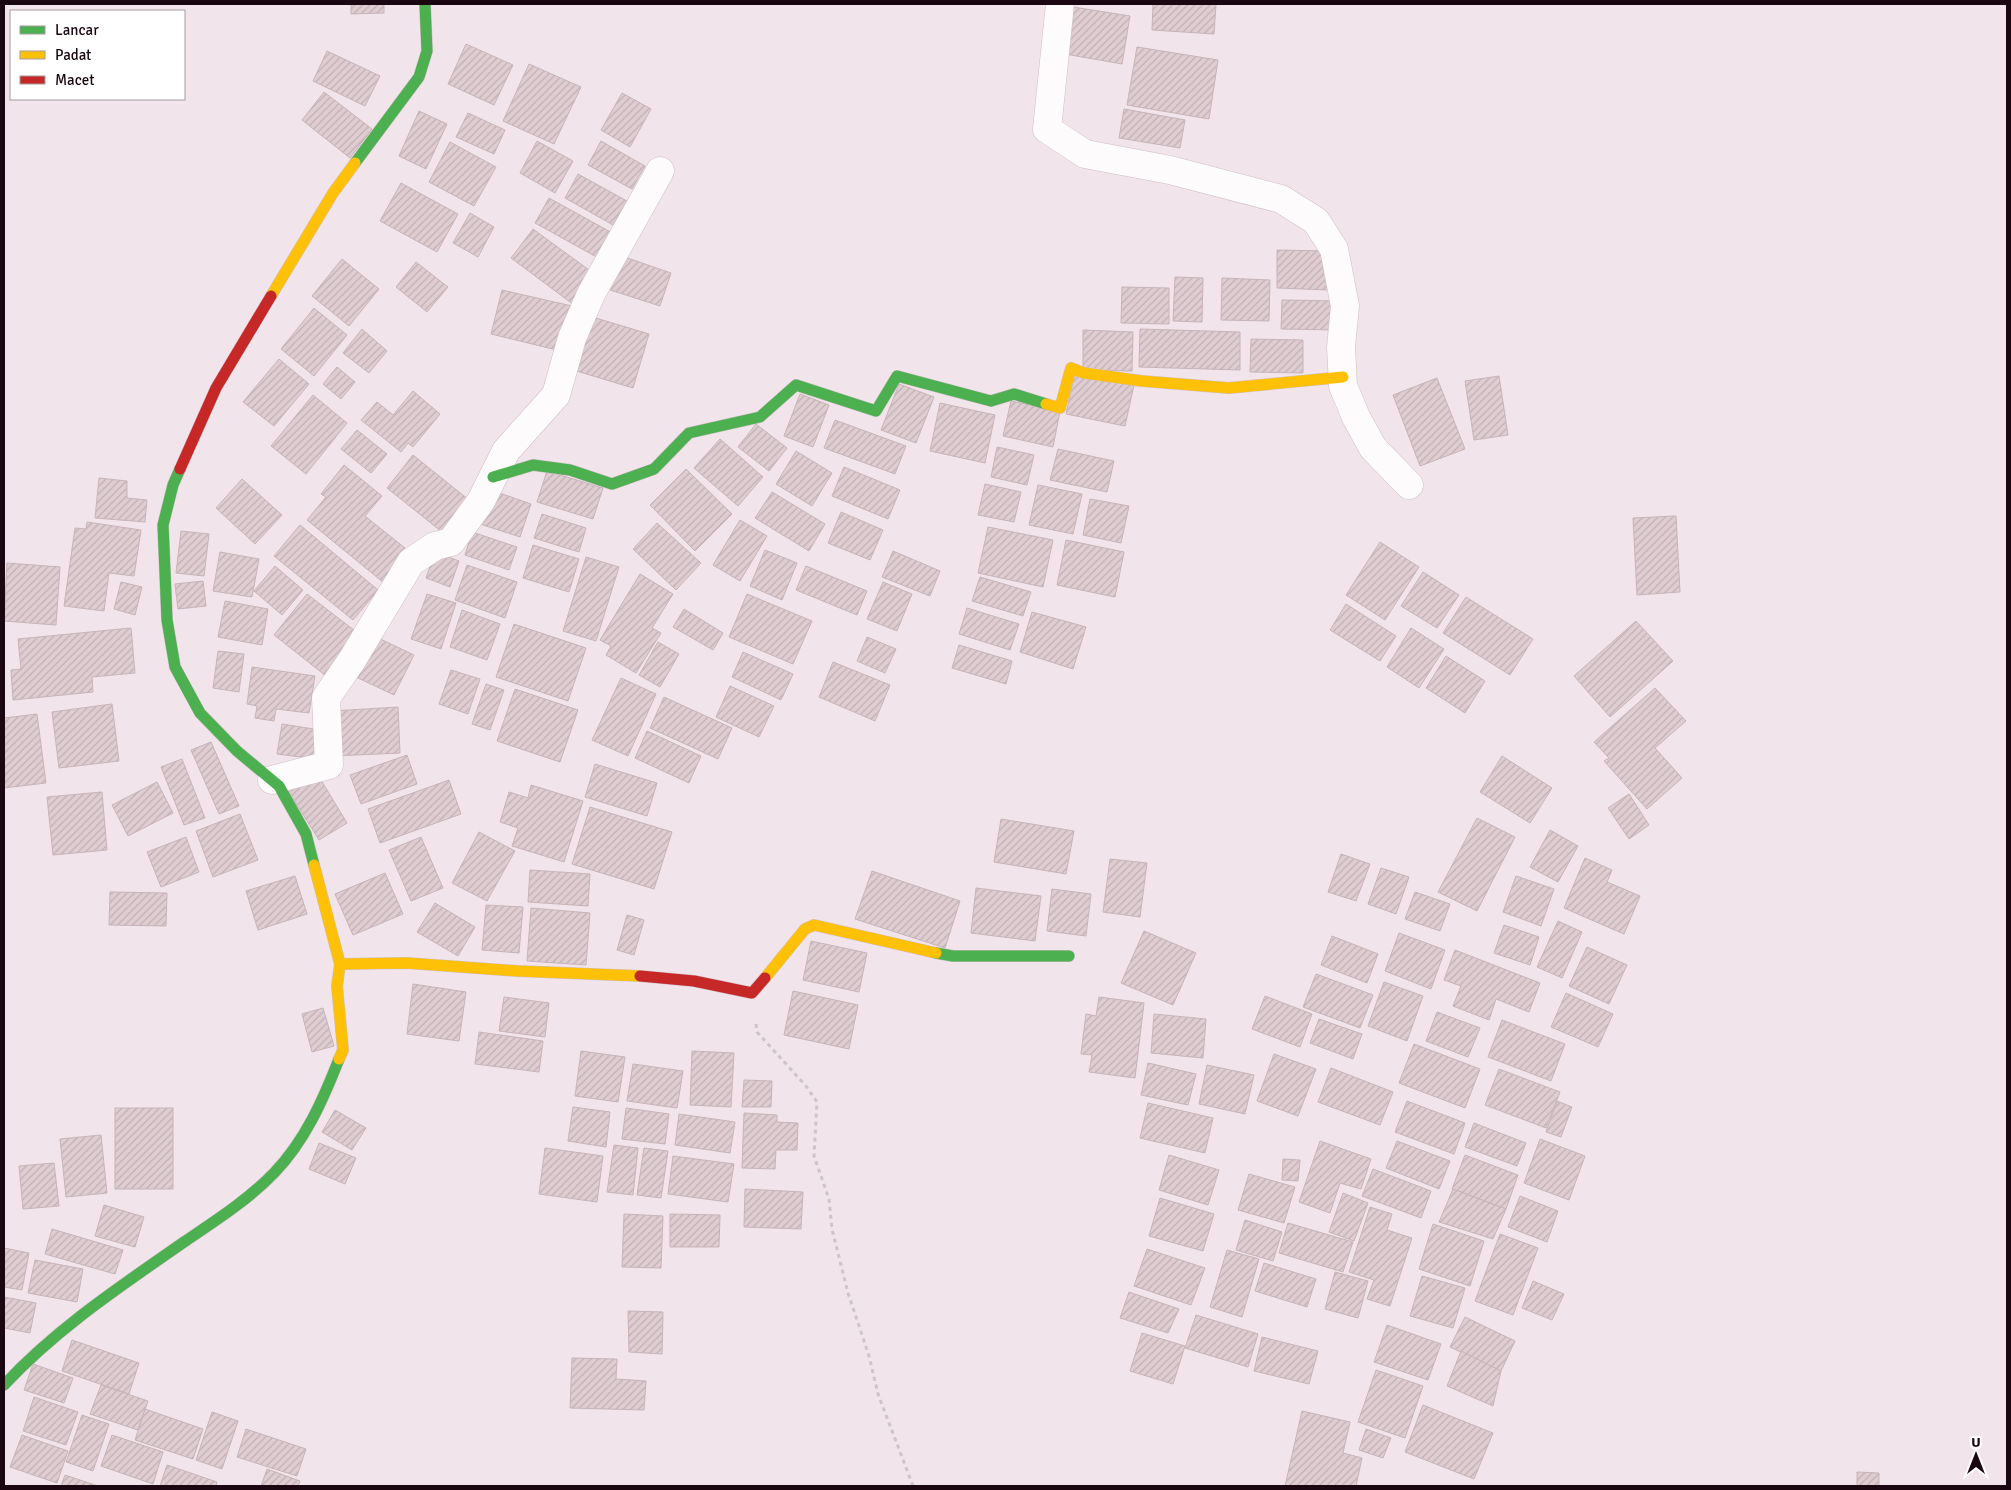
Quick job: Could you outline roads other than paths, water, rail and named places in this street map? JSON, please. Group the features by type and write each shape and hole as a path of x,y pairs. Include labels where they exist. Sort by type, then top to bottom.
{"street":[{"path":"4,1385 30,1357 81,1314 234,1207 274,1173 305,1134 327,1091 343,1050 337,986 340,964 306,834 279,786 237,751 200,713 175,667 167,620 163,526 174,485 216,388 333,193 418,77 428,51 425,4"},
{"path":"1060,4 1047,129 1085,154 1170,170 1281,199 1316,222 1334,249 1345,306 1341,347 1343,386 1372,448 1409,485"},
{"path":"272,780 329,765 326,698 352,660 411,562 435,546 451,542 481,501 506,451 556,395 572,338 591,294 660,171"},
{"path":"493,477 533,465 570,470 612,484 654,469 689,433 760,416 796,385 876,411 897,376 991,401 1014,394 1060,408 1071,368 1084,373 1142,381 1229,388 1343,377"},
{"path":"340,964 376,961 517,971 633,974 720,984 752,994 790,950 805,929 814,925 907,948 953,956 1070,956"}]}
